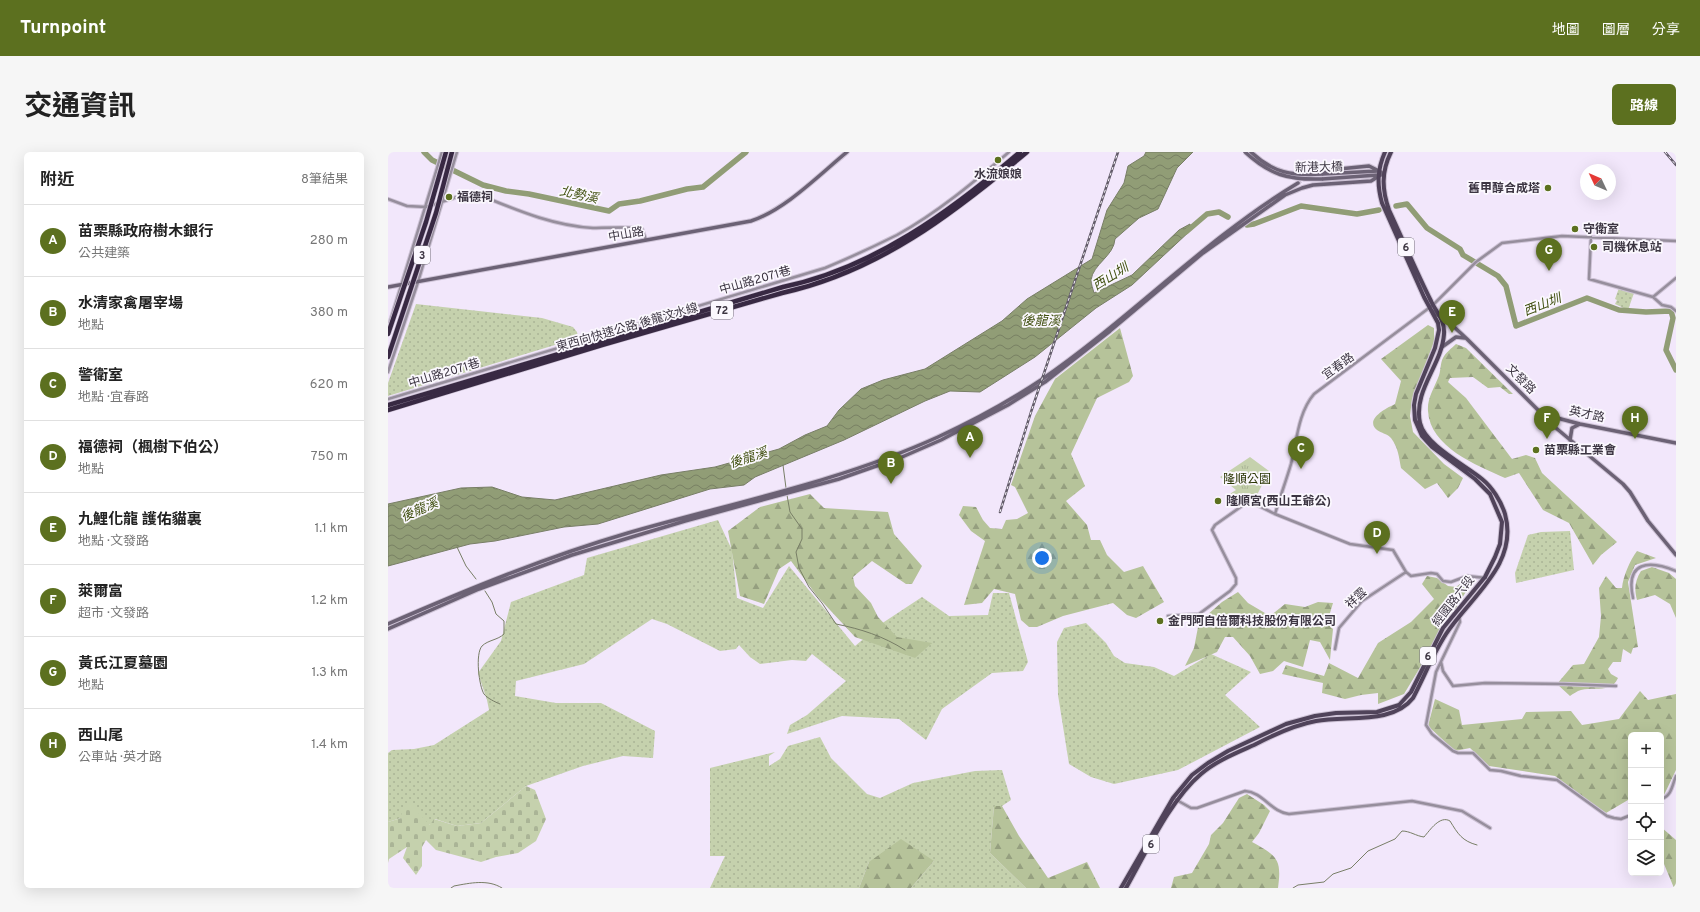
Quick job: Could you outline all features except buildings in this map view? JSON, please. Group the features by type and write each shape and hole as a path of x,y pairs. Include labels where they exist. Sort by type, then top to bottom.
{"highway":[{"name":"3","path":"388,334 426,222 446,152"},
{"name":"3","path":"388,357 436,213 452,152"},
{"name":"東西向快速公路 後龍汶水線","path":"388,404 782,287 805,282 837,271 882,250 943,214 1020,152"},
{"name":"東西向快速公路 後龍汶水線","path":"388,410 610,342 782,292 803,288 838,276 884,254 920,234 974,196 1027,152"}],"main road":[{"name":"6","path":"1385,152 1378,173 1378,190 1385,212 1429,308"},
{"name":"6","path":"1391,152 1385,164 1383,190 1389,210 1433,305 1441,317"},
{"name":"經國路六段","path":"1121,888 1192,775 1221,755 1286,724 1336,713 1377,712 1399,705 1411,692 1443,628 1454,612 1490,570 1500,544 1502,522 1497,507 1490,494 1484,487 1432,447 1422,436 1416,425 1414,412 1418,396 1439,335 1438,323 1429,308"},
{"name":"經國路六段","path":"1312,719 1378,716 1391,714 1401,710 1413,698 1445,634 1459,615 1490,580 1502,559 1507,529 1503,509 1495,494 1483,480 1429,438 1421,425 1418,396 1442,346 1444,332 1441,317"},
{"path":"1454,612 1459,615"},
{"name":"經國路六段","path":"1126,888 1175,800"}],"street":[{"path":"388,327 442,152"},
{"path":"388,372 418,282 458,152"},
{"name":"中山路","path":"388,287 646,241 762,217 781,206 847,152"},
{"name":"中山路2071巷","path":"388,399 825,268 869,249 916,223 958,194 1009,152"},
{"name":"新港大橋","path":"1244,152 1256,163 1273,173 1287,178 1301,179 1321,175"},
{"name":"新港大橋","path":"1251,152 1264,163 1280,171 1296,175 1378,173"},
{"path":"388,629 479,589 572,555 685,521 839,479 902,457 934,443 1008,405 1045,382 1110,331 1203,254 1285,195 1302,188 1313,186 1370,181 1378,173 1384,173"},
{"path":"388,624 477,586 570,551 628,533 838,476 939,437 1006,402 1042,379 1109,328 1201,251 1230,229 1298,183"},
{"path":"388,199 407,206 426,206 469,193 487,198 550,222 594,228 621,229 636,227 642,229 646,241"},
{"name":"宜春路","path":"1275,514 1291,464 1300,421 1310,399 1433,305 1476,262 1502,243 1562,236 1592,237"},
{"path":"1676,241 1592,237 1590,279 1653,297 1662,304 1672,307 1676,311"},
{"path":"1653,297 1676,278"},
{"name":"文發路","path":"1429,308 1452,325 1467,339 1542,414 1544,418 1623,484 1630,492 1648,521 1676,555"},
{"path":"1442,346 1456,337 1467,339"},
{"name":"英才路","path":"1542,414 1580,424 1676,443"},
{"path":"1570,440 1572,428 1580,424"},
{"path":"1168,616 1199,614 1230,591 1236,584 1236,578 1212,530 1215,525 1249,501 1275,514 1350,544 1393,550 1410,576 1431,572 1437,574 1444,581 1451,582 1467,576 1484,577 1490,580"},
{"path":"1633,598 1631,581 1633,575 1640,567 1648,564 1656,564 1676,571"},
{"name":"祥雲","path":"1335,649 1339,628 1362,601 1406,572"},
{"path":"1459,615 1460,622 1436,672 1426,725 1432,734 1458,753 1473,753 1490,770 1521,776 1557,780 1607,816 1618,820 1628,816"},
{"path":"1441,662 1443,671 1453,686 1485,684 1564,684 1616,686"},
{"path":"1664,798 1669,795 1676,776"},
{"path":"1175,800 1191,808 1197,808 1246,791 1250,791 1256,793 1276,810 1289,814 1412,801 1462,811 1490,828"}],"green space":[{"path":"1619,288 1634,293 1628,310 1615,304 1617,300 1615,299"},
{"path":"416,304 542,318 573,327 577,332 578,338 388,396 388,383"},
{"path":"1428,325 1434,328 1434,342 1412,399 1410,416 1413,432 1444,464 1463,478 1458,488 1448,498 1437,483 1425,489 1401,468 1398,452 1393,441 1388,435 1377,430 1373,422 1378,414 1395,404 1401,381 1381,359"},
{"path":"1120,328 1133,376 1129,382 1097,398 1071,454 1085,486 1066,501 1087,525 1091,540 1100,540 1107,555 1124,572 1143,566 1164,602 1136,618 1127,615 1113,603 1063,616 1037,627 1029,627 1021,620 1015,594 994,589 982,603 964,605 985,541 971,531 959,515 963,506 976,507 983,520 990,528 1002,529 1006,520 1017,519 1028,513 1015,487 1011,485 1035,416 1055,379"},
{"path":"1456,344 1466,348 1513,394 1509,394 1500,387 1488,388 1473,377 1450,378 1448,382 1466,398 1512,459 1526,455 1535,458 1542,473 1617,542 1601,555 1593,565 1569,523 1543,510 1519,473 1505,478 1468,461 1446,445 1437,435 1431,424 1428,411 1429,402 1439,376 1441,362 1447,352"},
{"name":"隆順公園","path":"1250,457 1269,471 1254,501 1249,499 1238,505 1228,495 1236,490 1220,477"},
{"path":"810,494 824,508 888,512 894,534 922,566 912,584 906,584 872,561 853,577 855,586 871,603 878,617 897,637 932,643 915,658 855,637 817,596 791,561 779,569 764,604 740,596 728,531 760,507"},
{"path":"718,520 732,550 737,598 763,608 789,566 855,646 884,622 922,597 949,616 988,615 993,593 1009,593 1028,662 1023,671 992,673 942,709 926,740 899,719 842,716 787,734 790,725 807,715 846,681 812,654 806,661 792,660 760,664 750,657 739,645 736,649 720,651 667,624 652,619 584,664 516,681 515,696 556,703 601,703 655,731 653,758 623,756 583,766 526,786 481,823 457,826 435,819 431,825 401,818 388,822 388,753 392,750 414,749 434,745 489,710 478,673 501,641 511,602 584,575 587,558"},
{"path":"1570,531 1574,570 1516,583 1515,573 1528,535 1541,532"},
{"path":"1637,551 1656,558 1635,565 1628,582 1638,647 1633,648 1631,654 1623,649 1621,662 1613,662 1608,669 1611,674 1618,678 1611,686 1607,688 1581,690 1570,696 1557,684 1573,665 1584,664 1599,637 1601,616 1599,588 1606,576 1616,588 1622,588 1627,569"},
{"path":"1652,567 1669,573 1676,579 1676,618 1670,604 1655,595 1637,600 1636,581 1641,571"},
{"path":"1427,576 1437,578 1448,586 1456,587 1464,581 1470,585 1404,694 1378,704 1378,693 1345,699 1322,693 1323,683 1282,674 1286,665 1324,676 1329,663 1358,678 1378,643 1411,622 1434,599 1422,584"},
{"path":"1238,592 1248,603 1270,616 1285,604 1305,607 1318,602 1333,603 1327,623 1333,629 1330,660 1320,642 1310,640 1303,667 1284,661 1273,671 1260,674 1250,656 1233,637 1225,637 1217,652 1185,666 1194,648 1199,622 1222,602"},
{"path":"1086,623 1106,643 1114,656 1125,663 1154,667 1174,676 1211,654 1251,672 1225,695 1260,727 1178,770 1114,784 1091,777 1069,764 1058,695 1057,642 1064,628"},
{"path":"1640,691 1648,700 1676,694 1676,770 1664,795 1664,732 1628,732 1628,800 1606,813 1555,776 1489,766 1470,748 1455,751 1428,726 1435,699 1459,710 1462,725 1522,719 1526,712 1571,711 1582,725 1619,719"},
{"path":"820,737 831,758 867,794 880,798 913,783 975,771 1002,770 1011,800 1002,806 994,806 990,853 1026,888 911,888 934,861 869,862 859,888 710,888 725,856 710,856 710,768 775,752 769,756 769,766 780,759 788,746"},
{"path":"526,786 535,790 546,819 536,841 518,853 496,857 481,862 436,850 426,840 422,847 422,866 416,875 403,858 407,847 389,859 388,863 388,822 401,818 402,808 410,804 430,825 434,819 457,826 481,823"},
{"path":"1247,794 1264,805 1270,811 1259,833 1252,842 1267,851 1276,859 1279,871 1278,888 1171,888 1174,877 1192,873 1209,844 1211,835 1223,823 1239,798"},
{"path":"994,806 1002,806 1019,836 1048,878 1087,862 1100,888 1026,888 990,853"},
{"path":"1664,830 1676,840 1676,888 1674,888 1664,864"},
{"path":"901,839 934,861 911,888 859,888 869,862"}],"water":[{"name":"後龍溪","path":"1146,152 1193,152 1177,168 1158,209 1139,218 1115,239 1111,250 1095,269 1093,274 1091,282 1094,293 1132,275 1179,230 1190,224 1191,230 1132,285 1096,308 1035,357 980,392 950,391 925,401 844,440 755,477 744,485 710,489 598,524 564,527 495,541 470,544 388,566 388,504 461,488 492,487 522,497 555,500 661,475 715,467 779,449 805,435 827,426 839,410 861,389 883,380 925,369 1002,321 1027,299 1092,259 1107,210 1124,183 1128,166 1144,156"}],"waterway":[{"name":"北勢溪","path":"424,152 432,160 483,185 506,191 529,194 609,211 619,204 640,201 687,189 703,187 746,152"},
{"name":"西山圳","path":"1396,206 1407,204 1427,228 1460,249 1463,255 1498,276 1506,286 1516,326 1587,298 1619,310 1646,312 1671,311 1673,318 1666,350 1676,370"},
{"name":"西山圳","path":"1247,225 1254,224 1301,206 1357,214 1379,210"},
{"name":"西山圳","path":"1186,232 1207,214 1219,212 1228,217"},
{"path":"783,465 786,488"},
{"path":"787,495 790,512 802,529 802,539 796,552 799,568 809,587 836,624 872,634 905,650"},
{"path":"457,547 466,566 476,579"},
{"path":"485,591 492,602 496,614 504,621 504,634 482,646 478,663 479,677 484,694 500,704"},
{"path":"1293,888 1298,885 1324,882 1333,874 1351,868 1368,851 1395,839 1402,831 1424,837 1432,827 1443,820 1450,821 1455,830 1464,839 1477,845"},
{"path":"451,888 454,886 479,882 491,883 502,888"}],"tunnel":[{"path":"1298,183 1319,171"}],"railway":[{"path":"1000,512 1031,412 1118,152"},
{"path":"1665,152 1676,165"}],"place":[{"name":"水流娘娘","path":"998,160"},
{"name":"舊甲醇合成塔","path":"1548,188"},
{"name":"福德祠","path":"449,197"},
{"name":"守衛室","path":"1575,229"},
{"name":"司機休息站","path":"1594,247"},
{"name":"黃氏江夏墓園","path":"1549,271"},
{"name":"九鯉化龍 護佑貓裏","path":"1452,333"},
{"name":"萊爾富","path":"1547,439"},
{"name":"西山尾","path":"1635,439"},
{"name":"苗栗縣工業會","path":"1536,450"},
{"name":"苗栗縣政府樹木銀行","path":"970,458"},
{"name":"警衛室","path":"1301,469"},
{"name":"水清家禽屠宰場","path":"891,484"},
{"name":"隆順宮(西山王爺公)","path":"1218,501"},
{"name":"福德祠（楓樹下伯公）","path":"1377,554"},
{"name":"金門阿自倍爾科技股份有限公司","path":"1160,621"}]}
